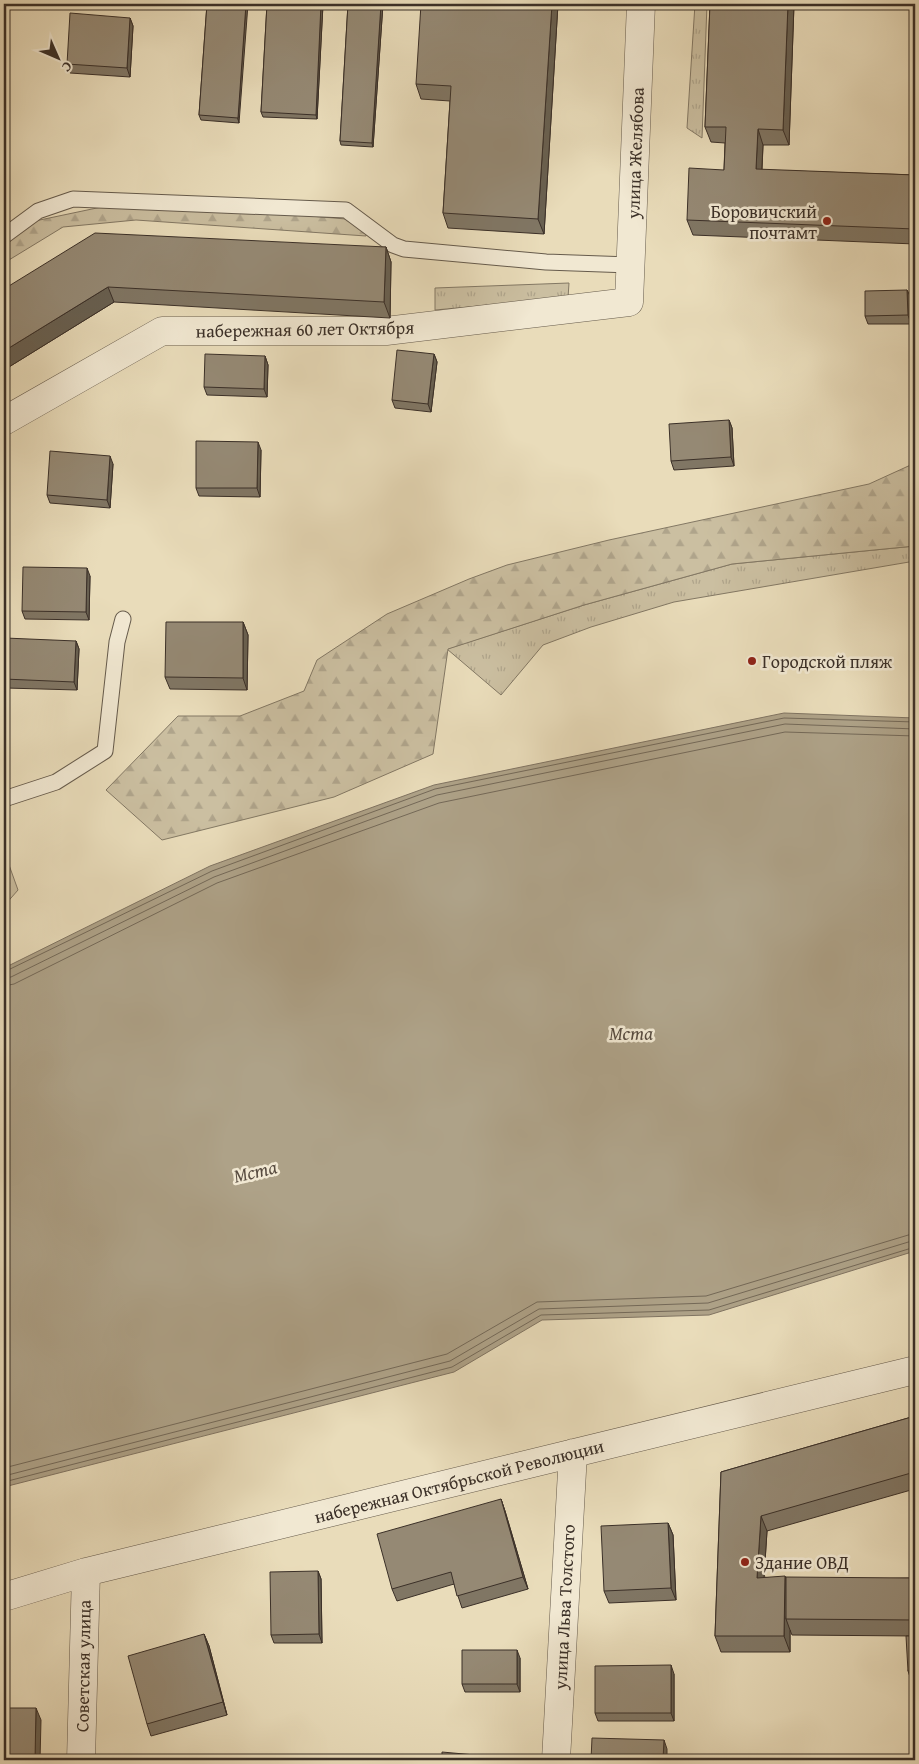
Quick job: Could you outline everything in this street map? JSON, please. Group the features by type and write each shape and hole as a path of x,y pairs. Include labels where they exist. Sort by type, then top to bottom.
{"street":[{"name":"улица Желябова","path":"629,302 641,4"},
{"name":"набережная 60 лет Октября","path":"4,421 162,331 386,331 629,302"},
{"name":"набережная Октябрьской Революции","path":"4,1597 86,1572 915,1370"},
{"name":"улица Льва Толстого","path":"556,1760 573,1453"},
{"name":"Советская улица","path":"81,1760 86,1572"}],"lane":[{"path":"4,236 38,211 73,199 346,210 393,245 404,249 546,262 630,265"},
{"path":"4,799 56,782 105,751 117,642 123,619"}],"green space":[{"path":"695,4 707,4 702,138 687,128"},
{"path":"130,201 370,221 366,236 136,220 63,227 4,263 4,233 16,225"},
{"path":"569,283 568,298 435,310 435,288"},
{"path":"915,463 915,546 732,564 584,605 448,649 433,754 334,797 162,840 106,790 178,716 240,716 304,691 317,660 387,614 469,579 507,565 609,540 869,484"},
{"path":"915,546 915,561 674,602 591,627 543,645 501,695 447,649 584,605 732,564"},
{"path":"4,851 18,890 4,906"}],"water":[{"name":"Мста","path":"784,713 915,718 915,1251 709,1315 542,1320 454,1372 4,1487 4,968 210,866 434,785"}],"building":[{"path":"207,4 246,4 238,118 199,115"},
{"path":"267,4 321,4 316,115 261,112"},
{"path":"348,4 381,4 372,143 340,141"},
{"path":"421,4 552,4 538,219 443,213 451,86 416,84"},
{"path":"710,4 788,4 783,130 758,129 756,169 915,175 915,229 687,220 689,168 724,170 726,127 705,127"},
{"path":"70,13 130,18 127,68 67,64"},
{"path":"95,233 386,247 384,302 108,287 4,351 4,289"},
{"path":"907,290 908,315 865,316 865,291"},
{"path":"397,350 434,354 428,404 392,400"},
{"path":"205,354 265,356 264,389 204,387"},
{"path":"729,420 731,457 671,461 669,424"},
{"path":"196,441 258,442 257,488 196,488"},
{"path":"50,451 110,456 107,500 47,495"},
{"path":"23,567 87,568 86,612 22,611"},
{"path":"166,622 243,622 243,678 165,677"},
{"path":"5,638 76,641 74,682 4,679"},
{"path":"915,1416 915,1620 786,1619 786,1577 910,1578 911,1473 761,1516 757,1578 785,1576 784,1636 715,1636 721,1472"},
{"path":"501,1499 523,1577 457,1596 451,1572 392,1589 377,1534"},
{"path":"668,1523 671,1588 604,1591 601,1526"},
{"path":"318,1571 319,1634 271,1635 270,1572"},
{"path":"204,1634 223,1702 147,1724 128,1656"},
{"path":"906,1636 915,1636 915,1671 908,1671"},
{"path":"462,1650 517,1650 517,1684 462,1684"},
{"path":"671,1665 671,1713 595,1713 595,1666"},
{"path":"4,1708 36,1708 35,1760 4,1760"},
{"path":"592,1738 664,1740 663,1760 591,1760"},
{"path":"911,1743 915,1743 915,1760 911,1760"},
{"path":"442,1752 508,1758 508,1760 442,1760"}],"place":[{"name":"Боровичский почтамт","path":"827,221"},
{"name":"Городской пляж","path":"752,661"},
{"name":"Здание ОВД","path":"745,1562"}]}
